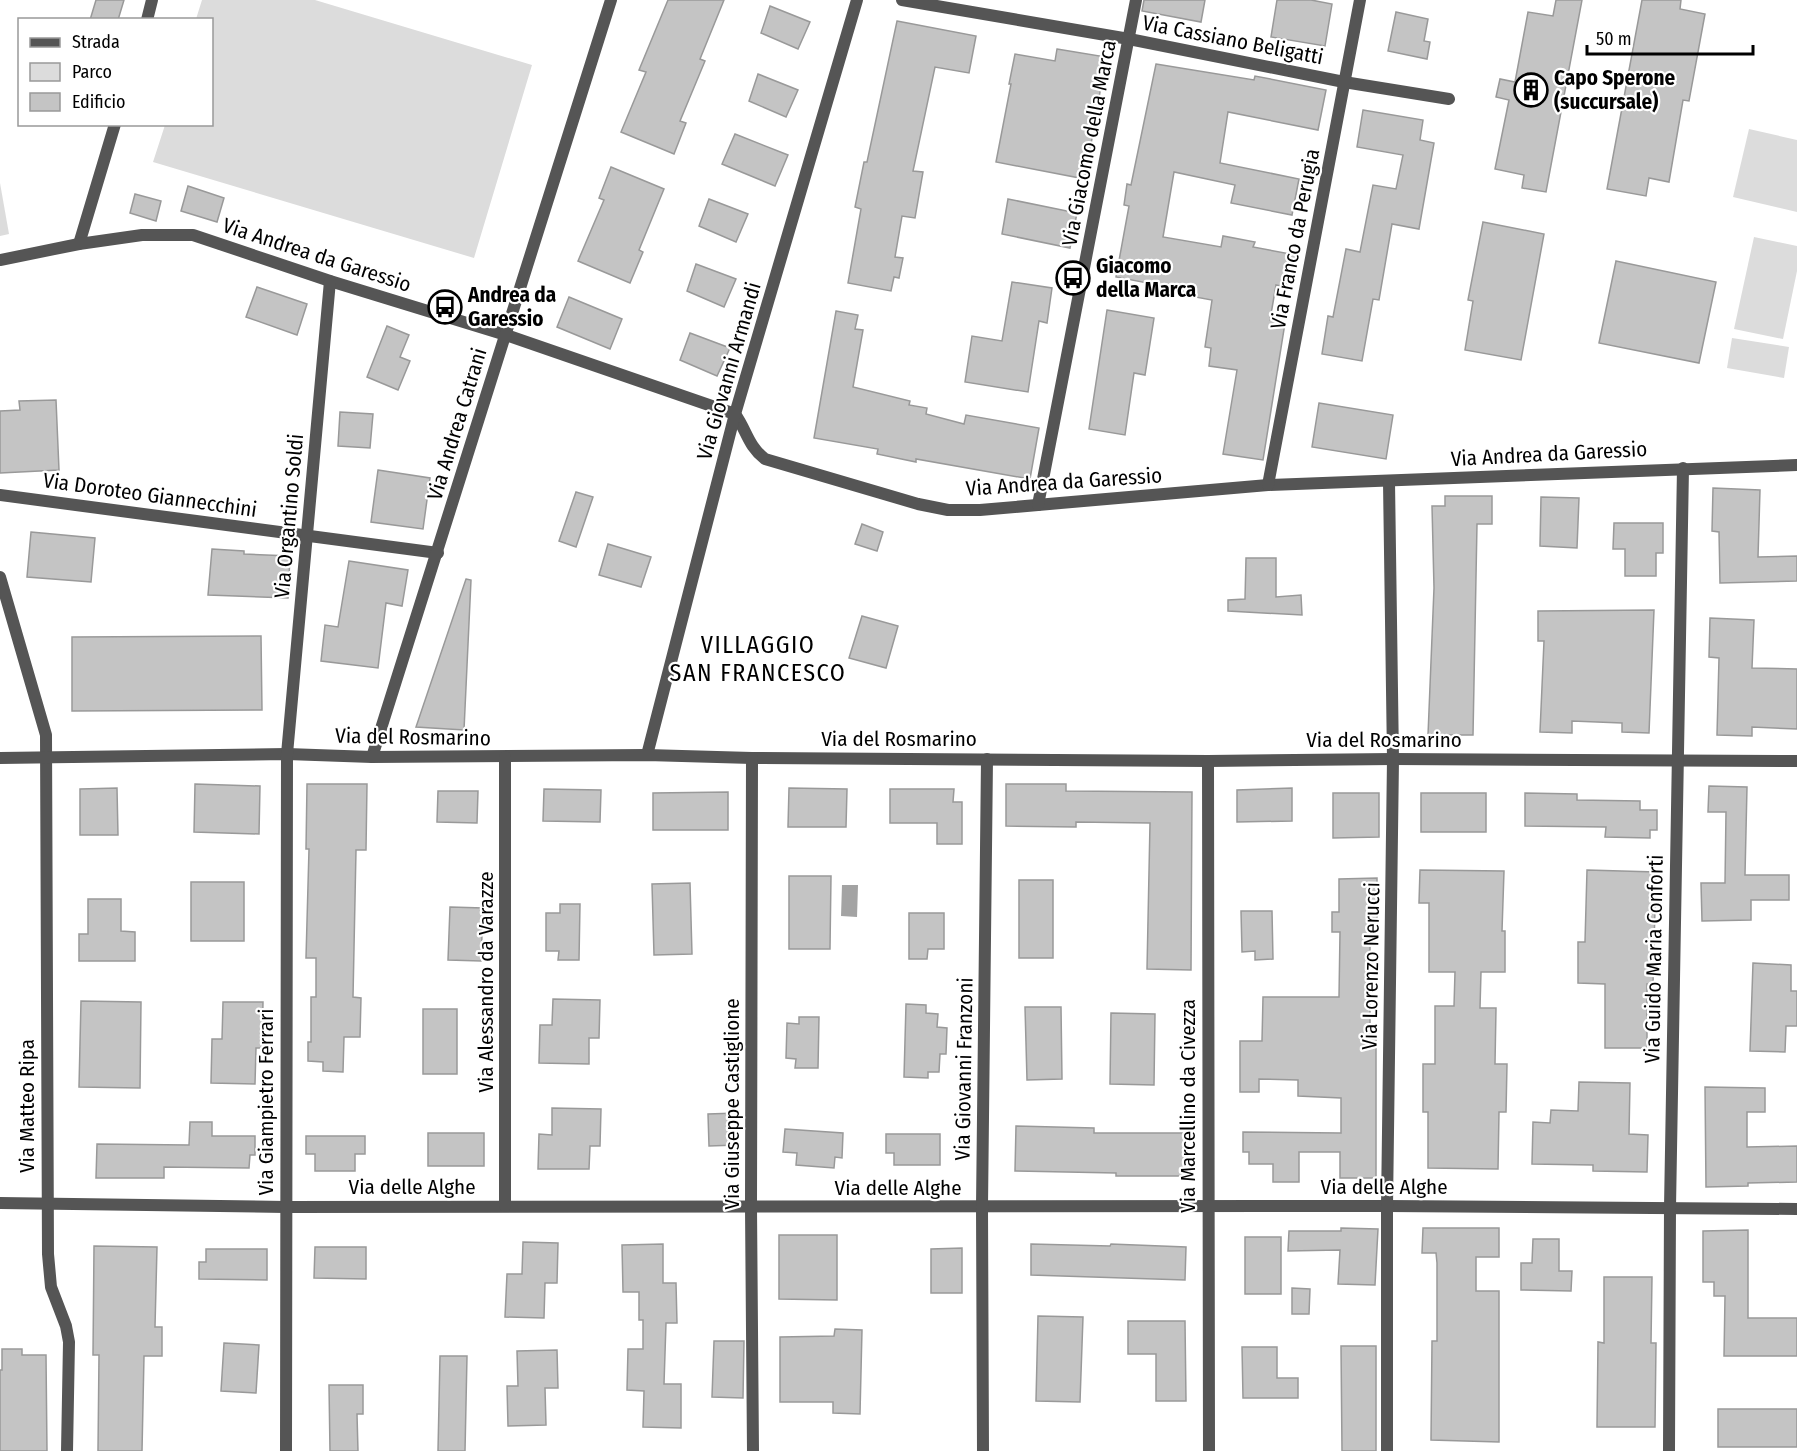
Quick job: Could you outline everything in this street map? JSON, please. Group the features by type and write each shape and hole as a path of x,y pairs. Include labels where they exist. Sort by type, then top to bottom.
{"street":[{"path":"148,18 152,0"},
{"name":"Via Andrea Catrani","path":"372,757 611,0"},
{"name":"Via Giovanni Armandi","path":"647,755 735,414 857,0"},
{"name":"Via Cassiano Beligatti","path":"902,0 1129,39 1449,99"},
{"name":"Via Giacomo della Marca","path":"1038,505 1136,0"},
{"name":"Via Franco da Perugia","path":"1268,485 1360,0"},
{"path":"79,244 114,126"},
{"name":"Via Andrea da Garessio","path":"0,260 79,244 142,235 193,235 330,281 506,335 735,414 744,427 749,444 765,459 918,504 948,510 980,510 1268,485 1797,465"},
{"name":"Via Organtino Soldi","path":"287,754 330,281"},
{"name":"Via Guido Maria Conforti","path":"1669,1451 1670,1207 1683,468"},
{"name":"Via Lorenzo Nerucci","path":"1387,1451 1387,1206 1393,759 1389,482"},
{"name":"Via Doroteo Giannecchini","path":"0,495 438,553"},
{"name":"Via Matteo Ripa","path":"0,577 46,735 47,1203 50,1279 69,1342 67,1451"},
{"name":"Via del Rosmarino","path":"0,758 287,754 372,757 647,755 752,758 1208,761 1393,759 1797,761"},
{"name":"Via Giampietro Ferrari","path":"286,1451 287,754"},
{"name":"Via Alessandro da Varazze","path":"505,1206 506,757"},
{"name":"Via Giuseppe Castiglione","path":"752,758 753,1451"},
{"name":"Via Giovanni Franzoni","path":"983,1451 982,1207 987,759"},
{"name":"Via Marcellino da Civezza","path":"1208,761 1209,1451"},
{"name":"Via delle Alghe","path":"0,1203 285,1208 1387,1206 1797,1209"}],"green space":[{"path":"202,0 315,0 532,65 474,258 153,162 165,126 213,126 213,18 196,18"},
{"path":"1749,129 1797,140 1797,212 1733,197"},
{"path":"0,183 9,234 0,236"},
{"path":"1754,237 1797,246 1797,271 1783,339 1734,329"},
{"path":"1732,338 1789,347 1784,378 1727,368"}],"shaded area":[{"path":"842,885 858,885 857,917 841,916"}],"building":[{"path":"96,0 124,0 119,18 91,18"},
{"path":"668,0 724,0 700,59 705,61 680,121 686,123 674,154 621,132 646,72 639,70"},
{"path":"1144,0 1205,0 1201,22 1142,11"},
{"path":"1277,0 1311,0 1332,4 1325,46 1271,37"},
{"name":"Capo Sperone (succursale)","path":"1556,0 1582,0 1546,192 1522,188 1524,175 1495,169 1509,100 1496,97 1500,79 1515,82 1528,12 1553,16"},
{"path":"1642,0 1681,0 1680,9 1705,14 1689,101 1683,100 1669,182 1649,178 1646,196 1607,189"},
{"path":"770,6 810,22 798,49 761,33"},
{"path":"1396,12 1428,19 1424,41 1430,42 1427,59 1388,51"},
{"path":"897,21 976,36 969,73 935,67 913,171 923,172 915,218 902,216 895,257 903,258 899,278 894,277 891,291 848,283 861,209 855,207"},
{"path":"1057,49 1106,57 1085,179 996,162 1015,54 1055,61"},
{"path":"1156,64 1254,80 1255,76 1326,90 1318,130 1228,112 1220,163 1299,179 1292,215 1231,203 1235,185 1174,172 1163,237 1221,247 1223,236 1255,242 1253,247 1296,255 1289,288 1276,285 1270,320 1285,323 1263,460 1223,454 1237,370 1209,366 1211,348 1205,347 1212,300 1152,289 1153,284 1116,277 1129,206 1124,205 1127,184 1131,185"},
{"path":"758,74 798,90 786,117 749,101"},
{"path":"1363,110 1423,120 1420,140 1434,143 1419,229 1392,224 1379,300 1373,299 1362,361 1322,354 1328,316 1333,317 1346,249 1360,252 1373,185 1396,189 1403,155 1357,147"},
{"path":"735,134 788,155 775,186 722,164"},
{"path":"611,167 664,189 639,250 643,252 630,283 578,261 604,200 599,198"},
{"path":"188,186 224,198 217,222 181,211"},
{"path":"135,194 161,201 156,221 130,213"},
{"path":"709,199 748,214 736,242 699,226"},
{"path":"1008,199 1077,213 1070,248 1002,234"},
{"path":"1483,222 1544,234 1521,360 1465,350 1473,301 1468,300"},
{"path":"1616,261 1716,282 1699,363 1599,343"},
{"path":"696,264 736,279 724,307 687,291"},
{"path":"1012,282 1052,288 1047,323 1039,321 1028,392 965,382 972,336 1002,341"},
{"path":"257,287 307,304 297,335 246,317"},
{"path":"569,297 622,319 610,349 557,327"},
{"path":"1107,310 1154,318 1145,375 1134,373 1125,435 1089,429"},
{"path":"836,311 858,315 855,329 863,330 853,387 910,401 909,405 927,408 926,414 964,424 966,415 1039,428 1030,479 916,459 916,462 877,454 878,449 814,438"},
{"path":"387,326 409,335 400,357 410,361 398,390 367,377"},
{"path":"690,333 730,348 717,376 680,360"},
{"path":"56,400 59,470 0,473 0,411 20,410 19,401"},
{"path":"1319,403 1393,415 1386,459 1312,447"},
{"path":"340,412 373,414 370,448 338,446"},
{"path":"378,470 430,478 423,529 371,522"},
{"path":"1713,488 1760,490 1758,557 1797,556 1797,581 1720,583 1719,532 1712,531"},
{"path":"576,492 593,497 576,547 559,541"},
{"path":"1445,496 1492,496 1492,524 1477,524 1473,735 1428,735 1434,588 1432,506 1445,506"},
{"path":"1541,497 1579,498 1577,548 1540,546"},
{"path":"1614,523 1663,523 1663,553 1656,553 1656,576 1625,576 1625,549 1613,549"},
{"path":"862,524 883,532 877,551 855,544"},
{"path":"31,532 95,538 91,582 27,577"},
{"path":"608,544 651,557 641,587 599,575"},
{"path":"212,549 244,551 244,554 290,556 288,598 208,595"},
{"path":"1246,558 1276,558 1276,597 1301,595 1302,615 1228,611 1228,600 1245,599"},
{"path":"349,561 408,570 402,606 386,603 378,668 321,661 325,625 338,627"},
{"path":"466,579 471,580 464,730 416,727"},
{"path":"1654,610 1649,733 1622,732 1622,723 1572,721 1572,733 1540,732 1544,641 1538,641 1538,611"},
{"path":"862,616 898,626 886,668 849,658"},
{"path":"1710,618 1754,620 1752,668 1797,669 1797,729 1752,727 1752,736 1717,735 1719,658 1709,657"},
{"path":"261,636 262,710 72,711 72,637"},
{"path":"195,784 260,786 259,834 194,832"},
{"path":"307,784 367,784 366,850 356,850 353,997 361,998 360,1037 344,1037 343,1072 323,1071 323,1062 308,1061 308,1042 311,1042 311,997 316,997 316,958 306,958 309,849 306,849"},
{"path":"1006,784 1066,784 1066,791 1192,792 1191,970 1147,969 1150,823 1076,822 1076,827 1006,826"},
{"path":"1709,786 1747,787 1745,875 1789,875 1789,900 1751,900 1751,920 1702,921 1701,883 1725,883 1726,812 1708,812"},
{"path":"117,788 118,835 80,835 80,789"},
{"path":"789,788 847,789 846,827 788,827"},
{"path":"1292,788 1292,821 1237,822 1237,790"},
{"path":"544,789 601,790 600,822 543,821"},
{"path":"890,789 954,789 953,802 962,802 962,844 937,844 937,823 890,823"},
{"path":"438,791 478,791 477,823 437,822"},
{"path":"728,792 728,830 653,830 653,793"},
{"path":"1333,793 1379,793 1379,837 1333,838"},
{"path":"1421,793 1486,793 1486,832 1421,832"},
{"path":"1525,793 1577,794 1577,800 1640,801 1640,810 1657,810 1657,830 1650,830 1650,838 1605,837 1606,827 1525,826"},
{"path":"1420,870 1504,871 1502,931 1505,931 1505,972 1481,972 1480,1008 1496,1008 1495,1064 1507,1064 1506,1112 1499,1112 1498,1169 1428,1168 1428,1112 1423,1112 1423,1064 1435,1064 1435,1006 1454,1006 1455,972 1429,972 1429,903 1419,903"},
{"path":"1587,870 1656,872 1653,984 1647,984 1647,1048 1605,1048 1605,984 1578,983 1578,942 1585,942"},
{"path":"789,876 831,876 830,949 789,949"},
{"path":"1377,878 1377,932 1370,932 1370,1037 1376,1037 1376,1178 1340,1178 1340,1152 1299,1152 1299,1182 1273,1182 1273,1164 1249,1164 1249,1152 1243,1152 1243,1132 1341,1133 1341,1098 1298,1096 1298,1080 1259,1079 1259,1092 1240,1092 1240,1041 1262,1041 1263,997 1339,997 1340,932 1332,932 1332,912 1339,912 1339,879"},
{"path":"1019,880 1053,880 1053,958 1019,958"},
{"path":"191,882 244,882 244,941 191,941"},
{"path":"690,883 692,954 654,955 652,884"},
{"path":"88,899 121,899 121,931 135,932 135,961 79,961 79,934 88,934"},
{"path":"560,904 580,904 579,960 558,960 559,951 546,951 546,913 560,913"},
{"path":"450,907 483,908 481,961 448,960"},
{"path":"1241,911 1272,911 1273,959 1255,960 1255,951 1242,952"},
{"path":"909,913 944,913 944,949 928,949 927,959 909,959"},
{"path":"1753,963 1791,965 1791,991 1797,991 1797,1026 1786,1026 1785,1052 1750,1051"},
{"path":"553,999 600,1000 599,1038 589,1038 589,1064 539,1063 540,1025 552,1025"},
{"path":"81,1001 141,1002 140,1088 79,1087"},
{"path":"223,1002 263,1002 262,1048 256,1048 255,1084 211,1083 212,1039 222,1039"},
{"path":"906,1004 926,1005 926,1013 938,1014 937,1027 947,1028 946,1054 940,1054 939,1072 928,1072 928,1078 904,1077"},
{"path":"1025,1007 1061,1007 1062,1079 1027,1080"},
{"path":"423,1009 457,1009 457,1074 423,1074"},
{"path":"1111,1013 1155,1014 1154,1085 1110,1084"},
{"path":"799,1017 819,1017 818,1068 795,1068 796,1059 786,1058 787,1023 799,1024"},
{"path":"1579,1082 1630,1083 1629,1134 1648,1135 1647,1172 1593,1171 1593,1165 1532,1164 1533,1122 1550,1123 1551,1110 1578,1111"},
{"path":"1705,1087 1765,1088 1765,1112 1747,1112 1747,1147 1797,1146 1797,1182 1706,1187"},
{"path":"552,1108 601,1109 600,1146 590,1146 589,1169 538,1169 539,1134 552,1135"},
{"path":"737,1113 737,1145 709,1146 708,1114"},
{"path":"190,1122 212,1122 212,1136 255,1136 255,1155 250,1155 249,1168 164,1167 164,1178 96,1178 97,1144 189,1145"},
{"path":"1016,1126 1094,1128 1094,1133 1184,1133 1184,1176 1116,1176 1116,1173 1015,1171"},
{"path":"785,1129 843,1133 842,1158 835,1157 834,1168 796,1165 797,1153 783,1152"},
{"path":"428,1133 484,1133 484,1166 428,1166"},
{"path":"886,1134 940,1134 940,1165 894,1165 894,1153 886,1153"},
{"path":"306,1136 365,1136 365,1154 355,1154 355,1171 315,1171 315,1154 306,1154"},
{"path":"1341,1228 1378,1229 1375,1285 1338,1284 1340,1250 1288,1251 1289,1231 1341,1231"},
{"path":"1423,1228 1499,1228 1499,1257 1476,1257 1476,1291 1499,1291 1499,1442 1431,1440 1432,1341 1437,1341 1437,1263 1436,1253 1422,1253"},
{"path":"1748,1230 1748,1318 1797,1318 1797,1356 1724,1356 1725,1296 1714,1296 1714,1282 1703,1282 1703,1231"},
{"path":"779,1235 837,1235 837,1300 779,1299"},
{"path":"1245,1237 1281,1237 1281,1294 1245,1294"},
{"path":"1533,1239 1559,1239 1559,1271 1572,1271 1571,1291 1521,1290 1521,1263 1532,1263"},
{"path":"523,1242 558,1243 557,1283 545,1283 544,1318 505,1317 507,1274 522,1274"},
{"path":"663,1244 663,1283 676,1283 677,1323 666,1323 664,1384 681,1384 681,1428 643,1427 644,1391 627,1390 628,1349 643,1349 643,1320 639,1320 639,1292 623,1292 622,1245"},
{"path":"1031,1244 1186,1247 1185,1280 1031,1275"},
{"path":"94,1246 157,1247 155,1327 162,1327 162,1356 144,1356 142,1451 98,1451 99,1355 93,1355"},
{"path":"315,1247 366,1247 366,1279 314,1278"},
{"path":"962,1248 962,1293 931,1293 931,1249"},
{"path":"206,1249 267,1249 267,1280 199,1279 199,1262 206,1262"},
{"path":"1604,1277 1652,1277 1651,1343 1656,1343 1655,1427 1597,1427 1598,1342 1604,1343"},
{"path":"1292,1288 1310,1289 1309,1314 1292,1314"},
{"path":"1038,1316 1083,1317 1080,1402 1036,1401"},
{"path":"1128,1321 1185,1321 1186,1401 1156,1401 1156,1354 1128,1354"},
{"path":"835,1329 862,1330 860,1414 833,1413 833,1402 780,1402 780,1337 834,1336"},
{"path":"714,1341 744,1341 743,1398 712,1397"},
{"path":"224,1343 259,1345 256,1393 221,1391"},
{"path":"1341,1346 1376,1346 1376,1451 1342,1451"},
{"path":"1242,1347 1277,1347 1277,1378 1298,1378 1298,1398 1243,1398"},
{"path":"2,1349 22,1349 22,1355 46,1355 47,1451 0,1451"},
{"path":"557,1350 558,1388 545,1388 546,1425 508,1426 507,1386 518,1386 517,1351"},
{"path":"440,1356 467,1356 465,1451 438,1451"},
{"path":"329,1385 363,1385 363,1414 357,1414 358,1451 330,1451"},
{"path":"1718,1409 1797,1409 1797,1447 1718,1447"}],"place":[{"name":"Capo Sperone (succursale)","path":"1531,90"},
{"name":"Giacomo della Marca","path":"1073,278"},
{"name":"Andrea da Garessio","path":"445,307"}],"district":[{"name":"VILLAGGIO SAN FRANCESCO","path":"758,659"}]}
